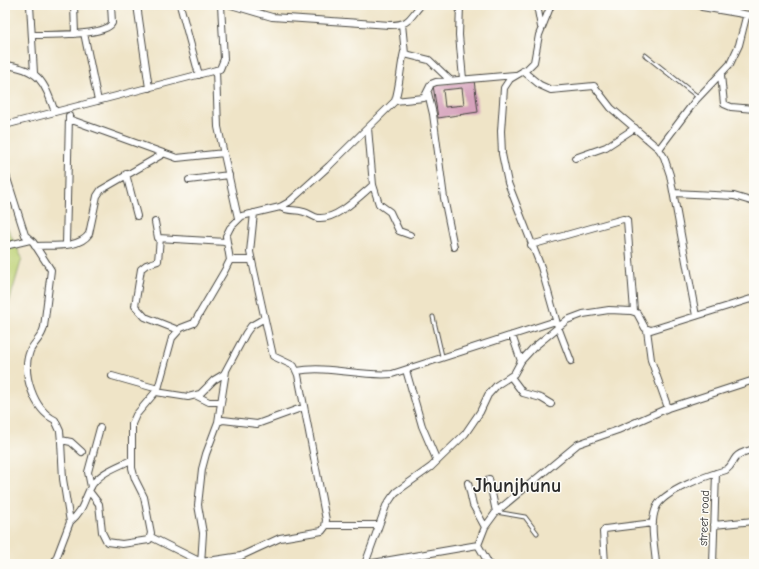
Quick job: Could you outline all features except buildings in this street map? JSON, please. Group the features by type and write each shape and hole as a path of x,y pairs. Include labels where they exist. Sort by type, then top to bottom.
{"street":[{"path":"30,5 34,73"},
{"path":"74,5 75,34"},
{"path":"32,36 75,34 110,28 112,24 111,5"},
{"path":"138,5 149,88"},
{"path":"180,5 199,75"},
{"path":"5,125 199,75 222,67 224,59 221,5"},
{"path":"231,5 272,17 390,24 402,24 410,20 421,5"},
{"path":"460,5 459,35 463,79"},
{"path":"537,5 541,27"},
{"path":"551,5 541,27 534,62 523,71 515,75 506,83 504,88 501,131 502,154 508,183 541,268 557,324 571,361"},
{"path":"659,149 698,97 721,75 735,56 751,14 702,7"},
{"path":"151,537 144,498 134,479 131,460 131,432 134,420 157,390 170,344 178,330 194,323 230,260 226,242 227,232 238,218 280,207 294,198 395,101 398,92 400,69 404,52 402,24"},
{"path":"84,33 98,101"},
{"path":"404,52 409,56 429,60 450,80"},
{"path":"5,65 28,69 34,73 43,82 55,112"},
{"path":"216,70 218,119 238,218"},
{"path":"523,71 540,86 551,90 564,90 594,86 611,108 659,149 667,165 674,193 696,316"},
{"path":"395,101 421,98 428,93 433,82 515,75"},
{"path":"721,75 722,100 724,104 731,107 754,109"},
{"path":"428,93 433,114 444,198 454,247"},
{"path":"66,244 69,109"},
{"path":"69,119 163,154 181,158 224,152"},
{"path":"368,128 373,185 379,204 390,212 399,231 410,235"},
{"path":"575,158 606,147 635,128"},
{"path":"35,246 76,243 86,239 89,234 99,192 126,174 163,154"},
{"path":"5,172 25,235 35,246 50,270 50,286 42,335 32,347 28,357 29,377 31,390 41,409 55,420 61,440 63,479 70,522"},
{"path":"126,174 137,216"},
{"path":"189,180 229,176"},
{"path":"280,207 289,212 305,212 317,218 327,217 351,204 373,185"},
{"path":"674,193 734,196 754,202"},
{"path":"151,537 201,563 241,556 275,540 322,531 326,525 297,371 291,364 277,360 273,356 263,319 249,245 254,213"},
{"path":"531,245 623,219 627,220 634,311 637,313 647,330 651,360 668,408"},
{"path":"155,222 156,236 160,238 226,242"},
{"path":"160,238 158,261 146,265 141,269 135,306 145,317 178,330"},
{"path":"5,246 30,240"},
{"path":"230,260 251,260"},
{"path":"647,330 656,329 754,298"},
{"path":"297,371 316,369 374,375 406,370 442,356 512,335 557,324 589,312 609,310 634,311"},
{"path":"196,396 214,380 224,375 246,333 251,326 263,319"},
{"path":"478,545 366,564 386,506 396,492 437,461 472,425 492,390 514,374 521,361 557,324"},
{"path":"512,335 521,361"},
{"path":"201,563 203,533 198,505 202,469 218,422 227,370"},
{"path":"406,370 418,414 437,461"},
{"path":"112,376 157,390 188,397 196,396 209,402 221,402"},
{"path":"511,377 520,391 541,398 550,404"},
{"path":"478,545 485,528 496,512 578,444 618,430 668,408 754,380"},
{"path":"218,422 223,420 257,424 304,407"},
{"path":"100,428 88,472 90,489 99,504 102,532 107,542 115,544 145,542 151,537"},
{"path":"61,440 71,442 82,452"},
{"path":"656,564 653,522 656,508 661,500 674,492 730,467 735,457 739,454 754,449"},
{"path":"54,564 70,522 80,512 90,489 107,472 131,460"},
{"name":"street road","path":"713,564 716,473"},
{"path":"489,479 496,512"},
{"path":"468,483 473,505 485,528"},
{"path":"714,525 754,521"},
{"path":"605,564 604,529 653,522"},
{"path":"326,525 379,525"},
{"path":"478,545 489,564"}],"lane":[{"path":"645,55 698,97"},
{"path":"5,199 14,202"},
{"path":"432,316 442,356"},
{"path":"496,512 525,516 537,533"}],"green space":[{"path":"5,223 22,258 5,317"}],"district":[{"name":"Jhunjhunu","path":"517,485"}]}
